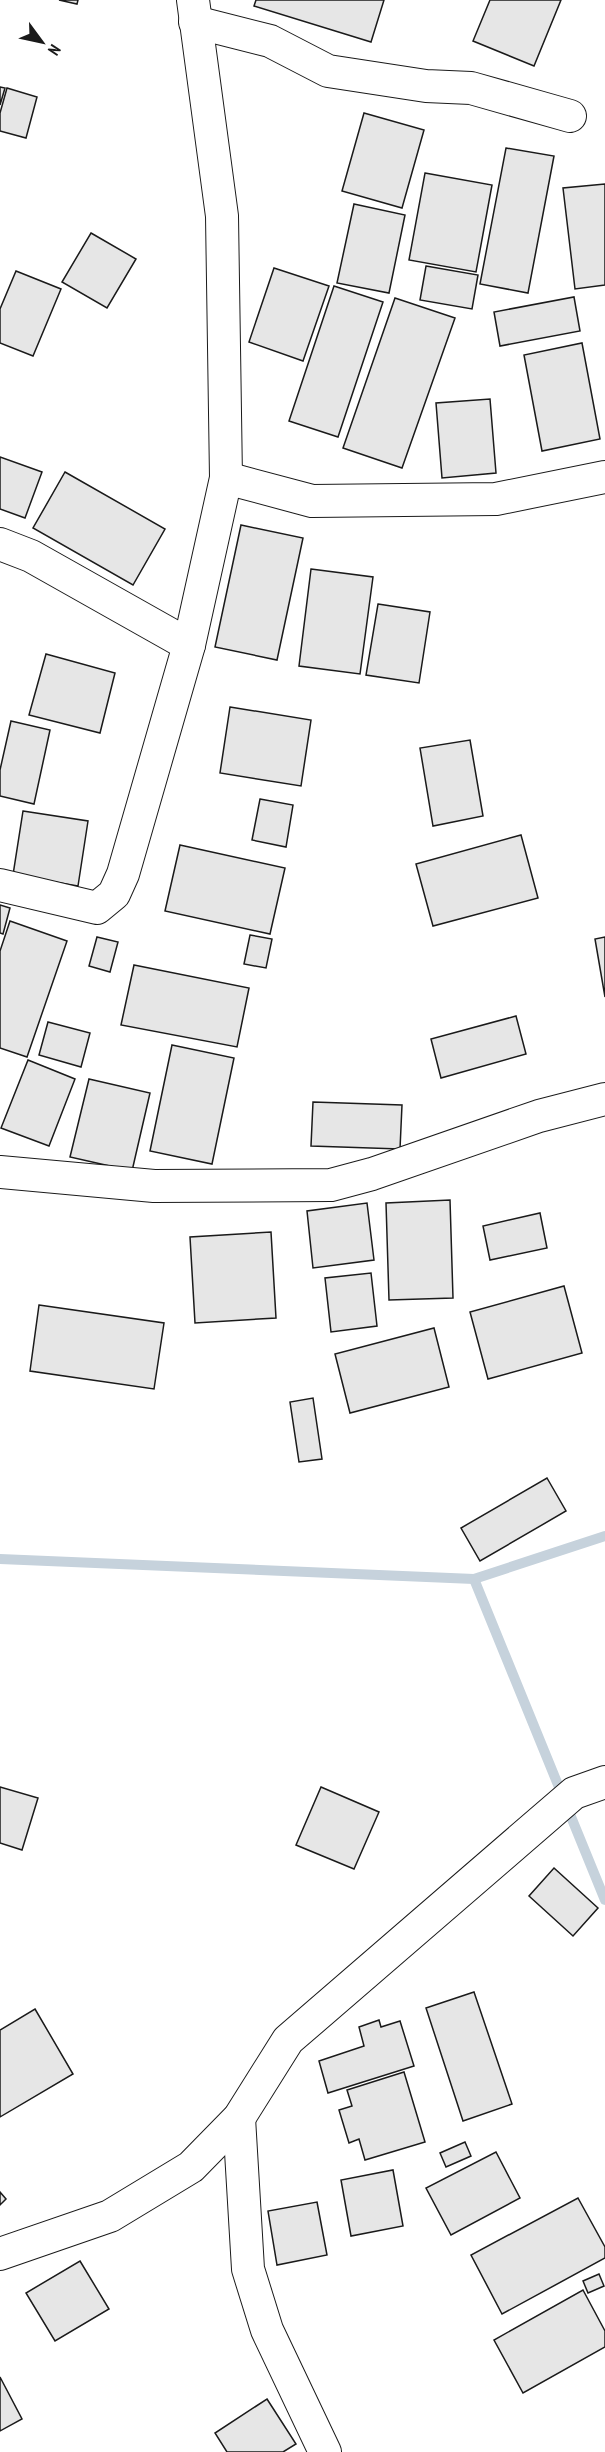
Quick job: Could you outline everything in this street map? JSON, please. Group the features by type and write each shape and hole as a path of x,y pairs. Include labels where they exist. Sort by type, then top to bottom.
{"street":[{"path":"0,885 97,908 114,894 123,874 189,645 226,478 222,216 194,11 270,41 328,71 426,86 471,88 570,116"},
{"path":"226,478 312,501 335,501 496,500 605,477"},
{"path":"0,544 31,556 189,645"},
{"path":"0,1172 154,1186 331,1185 372,1174 539,1116 605,1099"},
{"path":"0,2254 118,2211 190,2167 239,2118 288,2040 574,1793 605,1782"},
{"path":"239,2118 248,2269 267,2331 325,2452"}],"building":[{"path":"59,0 78,0 77,4"},
{"path":"256,0 384,0 371,42 254,6"},
{"path":"490,0 561,0 534,66 473,41"},
{"path":"0,87 5,88 0,105"},
{"path":"7,88 37,97 26,138 0,131 0,113"},
{"path":"364,113 424,130 402,208 342,191"},
{"path":"506,148 554,156 528,293 480,284"},
{"path":"425,173 492,185 476,272 409,260"},
{"path":"605,184 605,285 575,289 563,188"},
{"path":"354,204 405,215 389,293 337,283"},
{"path":"91,233 136,259 107,308 62,282"},
{"path":"426,266 478,275 472,309 420,300"},
{"path":"274,268 329,286 303,361 249,342"},
{"path":"16,271 61,289 33,356 0,343 0,309"},
{"path":"334,286 383,302 338,437 289,421"},
{"path":"574,297 580,331 500,346 494,312"},
{"path":"395,298 455,318 402,468 343,448"},
{"path":"582,343 600,439 542,451 524,355"},
{"path":"490,399 496,473 442,478 436,403"},
{"path":"0,457 42,472 25,518 0,509"},
{"path":"65,472 165,529 133,585 33,528"},
{"path":"241,525 303,538 277,660 215,647"},
{"path":"311,569 373,577 360,674 299,666"},
{"path":"378,604 430,612 419,683 366,675"},
{"path":"46,654 115,673 100,733 29,715"},
{"path":"230,707 311,720 301,786 220,773"},
{"path":"11,721 50,730 34,804 0,796 0,770"},
{"path":"470,740 483,816 433,826 420,748"},
{"path":"260,799 293,805 286,847 252,840"},
{"path":"23,811 88,821 78,886 13,875"},
{"path":"521,835 538,898 433,926 416,864"},
{"path":"180,845 285,868 270,934 165,911"},
{"path":"0,905 10,908 3,934 0,933"},
{"path":"10,921 67,941 27,1057 0,1048 0,951"},
{"path":"250,935 272,939 266,968 244,964"},
{"path":"97,937 118,942 110,972 89,966"},
{"path":"605,937 605,997 595,939"},
{"path":"134,965 249,988 237,1047 121,1025"},
{"path":"516,1016 526,1054 441,1078 431,1039"},
{"path":"48,1022 90,1033 81,1067 39,1055"},
{"path":"172,1045 234,1058 212,1164 150,1151"},
{"path":"28,1060 75,1079 49,1146 1,1128"},
{"path":"89,1079 150,1093 132,1171 70,1157"},
{"path":"313,1102 402,1105 400,1149 311,1146"},
{"path":"450,1200 453,1298 389,1300 386,1203"},
{"path":"367,1203 374,1260 313,1268 307,1211"},
{"path":"540,1213 547,1248 490,1260 483,1226"},
{"path":"271,1232 276,1318 195,1323 190,1237"},
{"path":"371,1273 377,1326 331,1332 325,1278"},
{"path":"564,1286 582,1353 488,1379 470,1312"},
{"path":"39,1305 164,1323 154,1389 30,1371"},
{"path":"434,1328 449,1387 350,1413 335,1354"},
{"path":"313,1398 322,1459 299,1462 290,1402"},
{"path":"547,1478 566,1511 480,1561 461,1528"},
{"path":"0,1787 38,1798 22,1850 0,1843"},
{"path":"321,1787 379,1812 354,1869 296,1845"},
{"path":"554,1868 598,1908 573,1936 529,1896"},
{"path":"474,1992 512,2104 463,2121 426,2008"},
{"path":"35,2009 73,2074 0,2117 0,2030"},
{"path":"379,2020 381,2027 400,2021 414,2066 328,2093 319,2061 364,2046 359,2027"},
{"path":"404,2072 425,2142 365,2160 359,2139 349,2143 339,2110 352,2106 347,2090"},
{"path":"465,2142 471,2156 446,2167 440,2153"},
{"path":"496,2152 520,2198 451,2235 426,2188"},
{"path":"393,2170 403,2226 351,2236 341,2180"},
{"path":"0,2192 6,2199 0,2205"},
{"path":"578,2198 605,2247 605,2258 502,2314 471,2255"},
{"path":"317,2202 327,2255 277,2265 268,2211"},
{"path":"80,2261 109,2309 55,2341 26,2293"},
{"path":"599,2274 604,2286 588,2293 583,2281"},
{"path":"583,2290 605,2331 605,2347 523,2393 494,2340"},
{"path":"0,2377 22,2419 0,2431"},
{"path":"267,2399 296,2444 283,2452 227,2452 215,2433"}],"waterway":[{"path":"0,1559 474,1579 605,1536"},
{"path":"474,1579 605,1900"}]}
